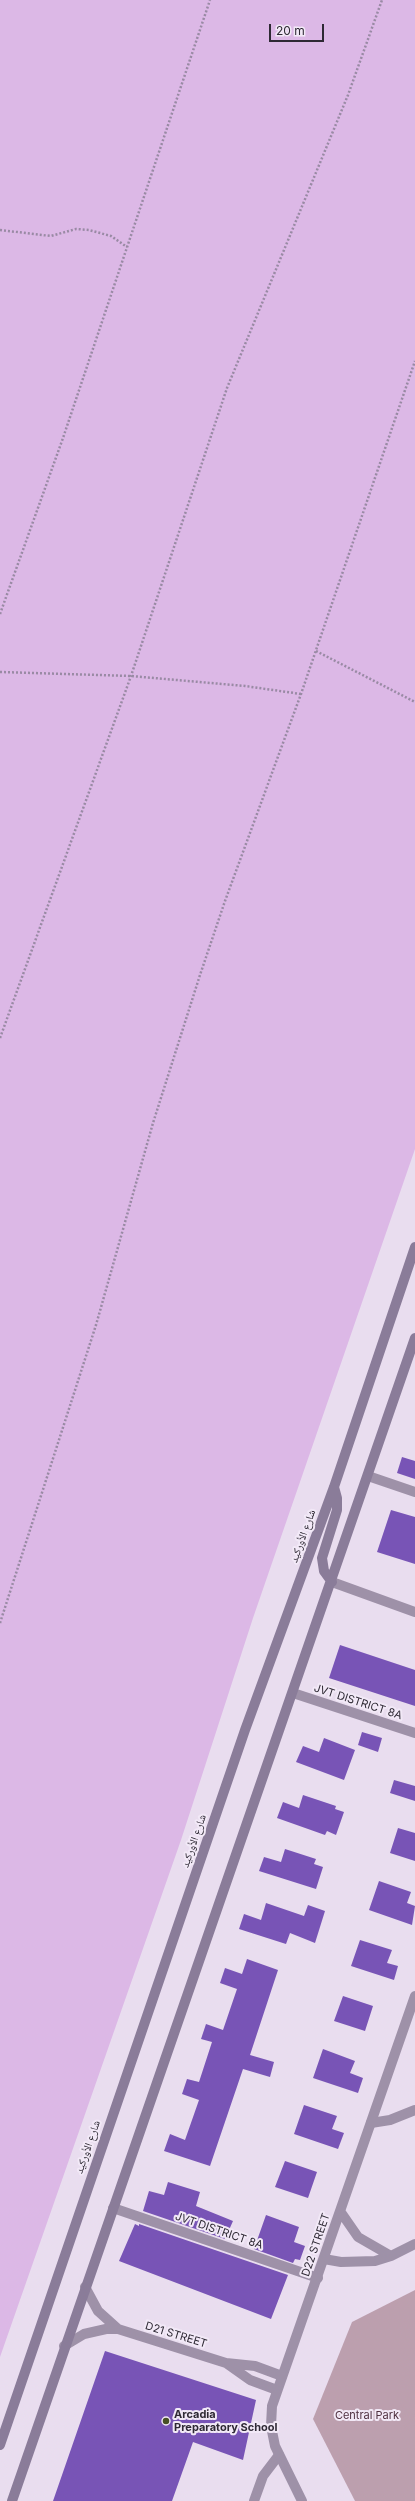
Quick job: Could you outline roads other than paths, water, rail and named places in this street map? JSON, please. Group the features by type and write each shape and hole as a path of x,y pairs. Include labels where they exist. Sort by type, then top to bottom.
{"street":[{"name":"شارع الأوركيد","path":"0,2444 245,1730 334,1488 415,1246"},
{"path":"12,2501 64,2346 332,1582 415,1338"},
{"path":"368,1476 415,1492"},
{"path":"334,1488 337,1498 337,1510 322,1558 324,1571 332,1582 415,1612"},
{"name":"JVT DISTRICT 8A","path":"293,1693 415,1733"},
{"name":"D22 STREET","path":"302,2501 279,2455 271,2426 272,2406 318,2278 415,1996"},
{"path":"371,2123 390,2120 415,2110"},
{"name":"JVT DISTRICT 8A","path":"113,2208 318,2278"},
{"path":"340,2211 358,2237 391,2256"},
{"path":"324,2259 358,2262 391,2256 415,2244"},
{"name":"D21 STREET","path":"85,2287 98,2311 118,2329"},
{"name":"D21 STREET","path":"64,2346 84,2334 106,2329 118,2329 226,2363 255,2366 282,2376"},
{"name":"D21 STREET","path":"226,2363 250,2380 277,2390"},
{"path":"254,2501 263,2476 279,2455"}],"place":[{"name":"Arcadia Preparatory School","path":"166,2421"}],"park label":[{"name":"Central Park","path":"367,2416"}]}
